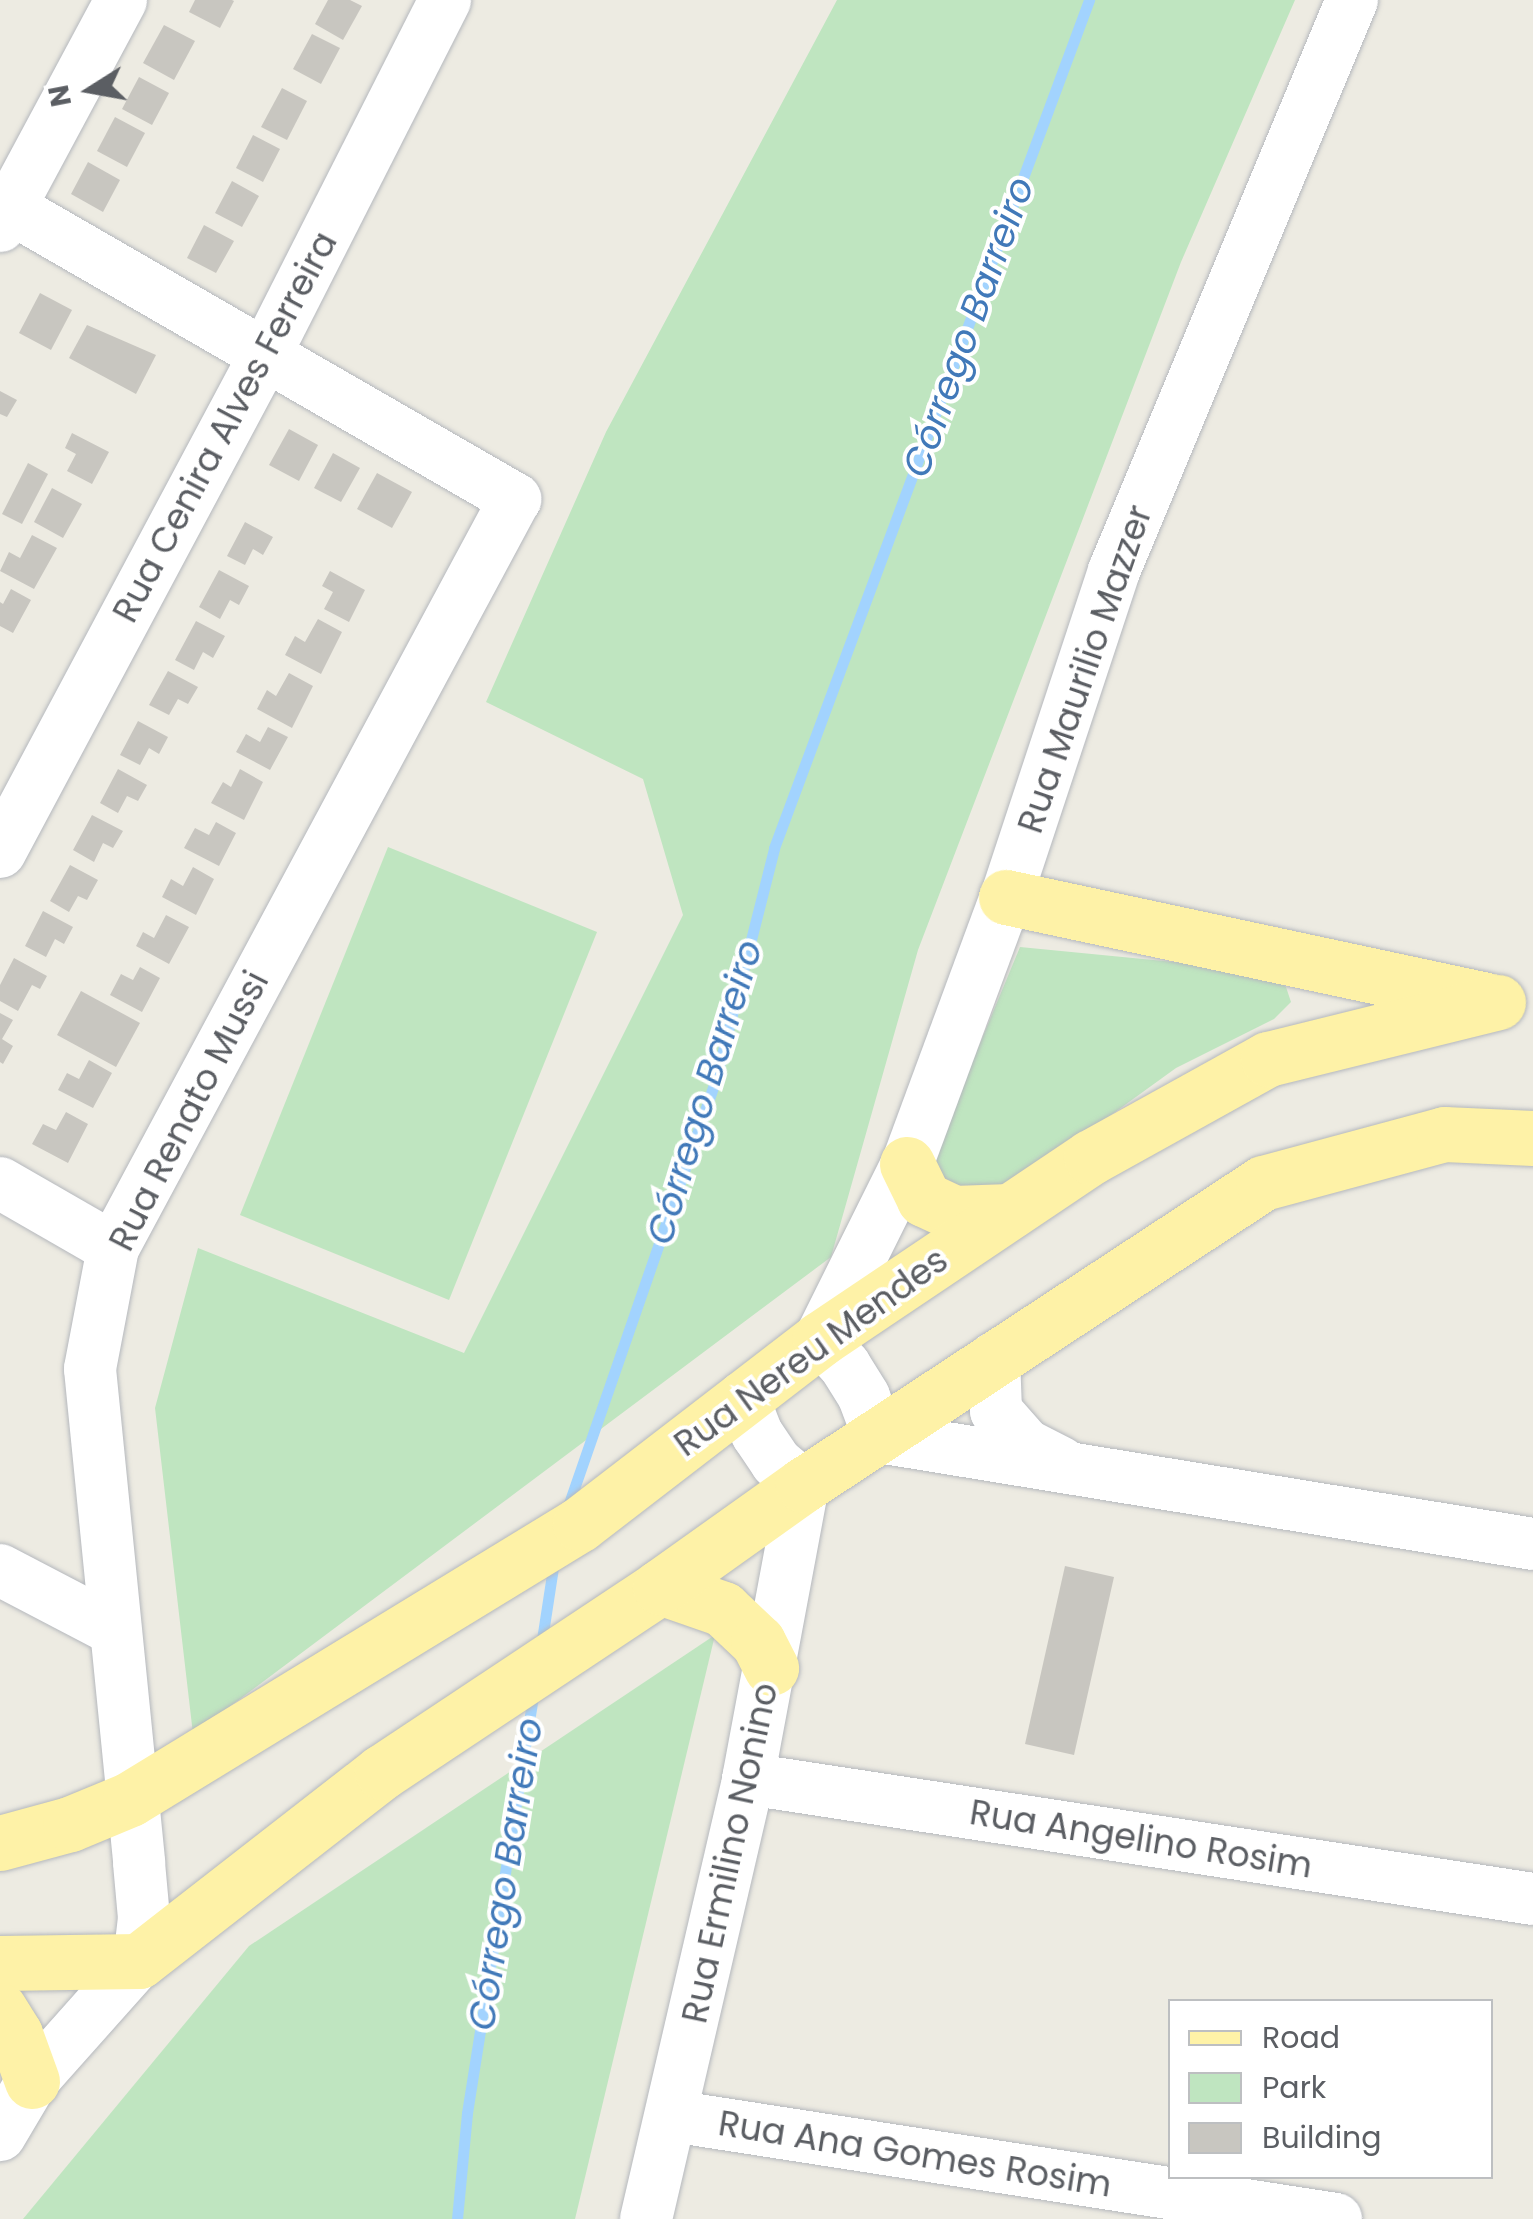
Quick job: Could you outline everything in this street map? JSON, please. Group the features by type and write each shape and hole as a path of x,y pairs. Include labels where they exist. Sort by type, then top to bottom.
{"main road":[{"path":"1006,897 1516,1005"},
{"name":"Rua Nereu Mendes","path":"0,1843 70,1824 130,1799 580,1524 820,1338 1091,1156 1268,1059 1516,1005"},
{"path":"0,1963 140,1961 382,1772 660,1588 802,1485 1263,1184 1444,1134 1533,1138"},
{"path":"907,1164 924,1199 954,1213 1010,1211"},
{"path":"660,1588 706,1601 734,1617 758,1642 771,1668"},
{"path":"0,2010 15,2034 32,2081"}],"street":[{"path":"121,0 3,212 265,355"},
{"name":"Rua Cenira Alves Ferreira","path":"0,852 265,355 445,0"},
{"name":"Rua Maurilio Mazzer","path":"820,1338 907,1164 1006,897 1114,571 1352,0"},
{"name":"Rua Renato Mussi","path":"140,1961 144,1918 90,1369 113,1248 515,499 265,355"},
{"path":"0,1183 113,1248"},
{"path":"820,1338 845,1366 864,1397 879,1437 1533,1544"},
{"path":"994,1358 996,1411 1026,1445 1076,1470"},
{"path":"743,1398 758,1434 776,1462 802,1485"},
{"name":"Rua Ermilino Nonino","path":"646,2219 748,1779 802,1485"},
{"path":"0,1570 115,1630"},
{"name":"Rua Angelino Rosim","path":"748,1779 1533,1899"},
{"path":"0,2135 32,2081 140,1961"},
{"name":"Rua Ana Gomes Rosim","path":"672,2116 1336,2219"}],"green space":[{"path":"837,0 1295,0 1181,262 918,950 831,1257 193,1734 155,1408 198,1248 464,1353 683,915 643,779 486,702 606,432"},
{"path":"388,847 597,932 449,1300 240,1215"},
{"path":"1020,947 1266,971 1286,987 1291,1002 1274,1019 1176,1068 1017,1183 981,1202 925,1176"},
{"path":"715,1635 575,2219 23,2219 249,1946"}],"building":[{"path":"195,0 234,1 220,28 189,12"},
{"path":"328,0 350,0 362,6 343,40 315,24"},
{"path":"164,25 195,41 174,80 143,63"},
{"path":"312,34 340,48 321,84 293,69"},
{"path":"139,77 169,93 152,125 122,109"},
{"path":"282,88 307,101 287,140 261,127"},
{"path":"115,117 145,133 127,167 97,151"},
{"path":"253,135 280,149 263,182 236,168"},
{"path":"88,162 120,180 103,212 71,194"},
{"path":"232,181 259,196 242,227 215,213"},
{"path":"204,225 234,241 216,273 187,258"},
{"path":"40,293 72,310 51,350 19,333"},
{"path":"87,325 156,355 136,394 69,358"},
{"path":"0,391 17,400 7,417 0,414"},
{"path":"289,429 318,445 299,481 269,465"},
{"path":"72,433 109,452 92,484 67,471 76,454 65,448"},
{"path":"333,453 360,468 341,502 314,488"},
{"path":"28,463 48,474 22,524 2,514"},
{"path":"377,473 412,492 392,528 357,509"},
{"path":"52,488 82,504 63,538 34,522"},
{"path":"245,522 273,537 263,555 253,549 245,565 227,556"},
{"path":"32,535 57,548 34,589 0,571 9,552 20,558"},
{"path":"219,570 249,586 239,605 230,600 220,619 199,607"},
{"path":"330,571 365,590 349,622 324,609 333,592 322,586"},
{"path":"11,589 31,600 13,633 0,626 0,602 3,604"},
{"path":"318,619 342,632 321,674 285,655 295,636 305,642"},
{"path":"196,621 225,636 213,658 203,652 194,670 175,660"},
{"path":"168,671 198,687 188,704 178,699 169,715 149,705"},
{"path":"289,673 313,686 292,728 257,709 267,690 276,696"},
{"path":"138,721 168,737 159,754 149,748 140,765 120,755"},
{"path":"268,727 288,737 270,770 236,752 246,734 260,742"},
{"path":"118,769 147,785 138,801 127,796 118,813 100,803"},
{"path":"240,769 263,782 244,820 211,803 223,782 231,787"},
{"path":"92,815 123,831 113,848 103,843 94,862 73,850"},
{"path":"216,822 236,833 219,866 184,848 195,828 209,835"},
{"path":"70,865 98,880 87,900 78,896 69,912 50,901"},
{"path":"193,867 214,879 196,915 162,897 171,879 183,886"},
{"path":"43,911 73,927 64,944 55,939 46,957 25,946"},
{"path":"166,915 189,927 169,964 136,946 143,932 154,938"},
{"path":"14,958 47,976 40,989 32,985 18,1011 0,1001 0,985"},
{"path":"140,967 160,978 142,1012 110,995 121,974 133,980"},
{"path":"81,991 140,1023 116,1067 57,1035"},
{"path":"0,1013 13,1020 2,1039 13,1046 3,1064 0,1062"},
{"path":"89,1060 112,1073 93,1108 58,1090 67,1073 79,1079"},
{"path":"66,1112 88,1124 68,1163 32,1144 43,1124 56,1130"},
{"path":"1065,1566 1114,1577 1074,1755 1025,1744"}],"waterway":[{"name":"Córrego Barreiro","path":"567,1509 715,1082 774,848 1089,0"},
{"name":"Córrego Barreiro","path":"541,1646 554,1561"},
{"name":"Córrego Barreiro","path":"457,2219 467,2113 533,1694"}]}
